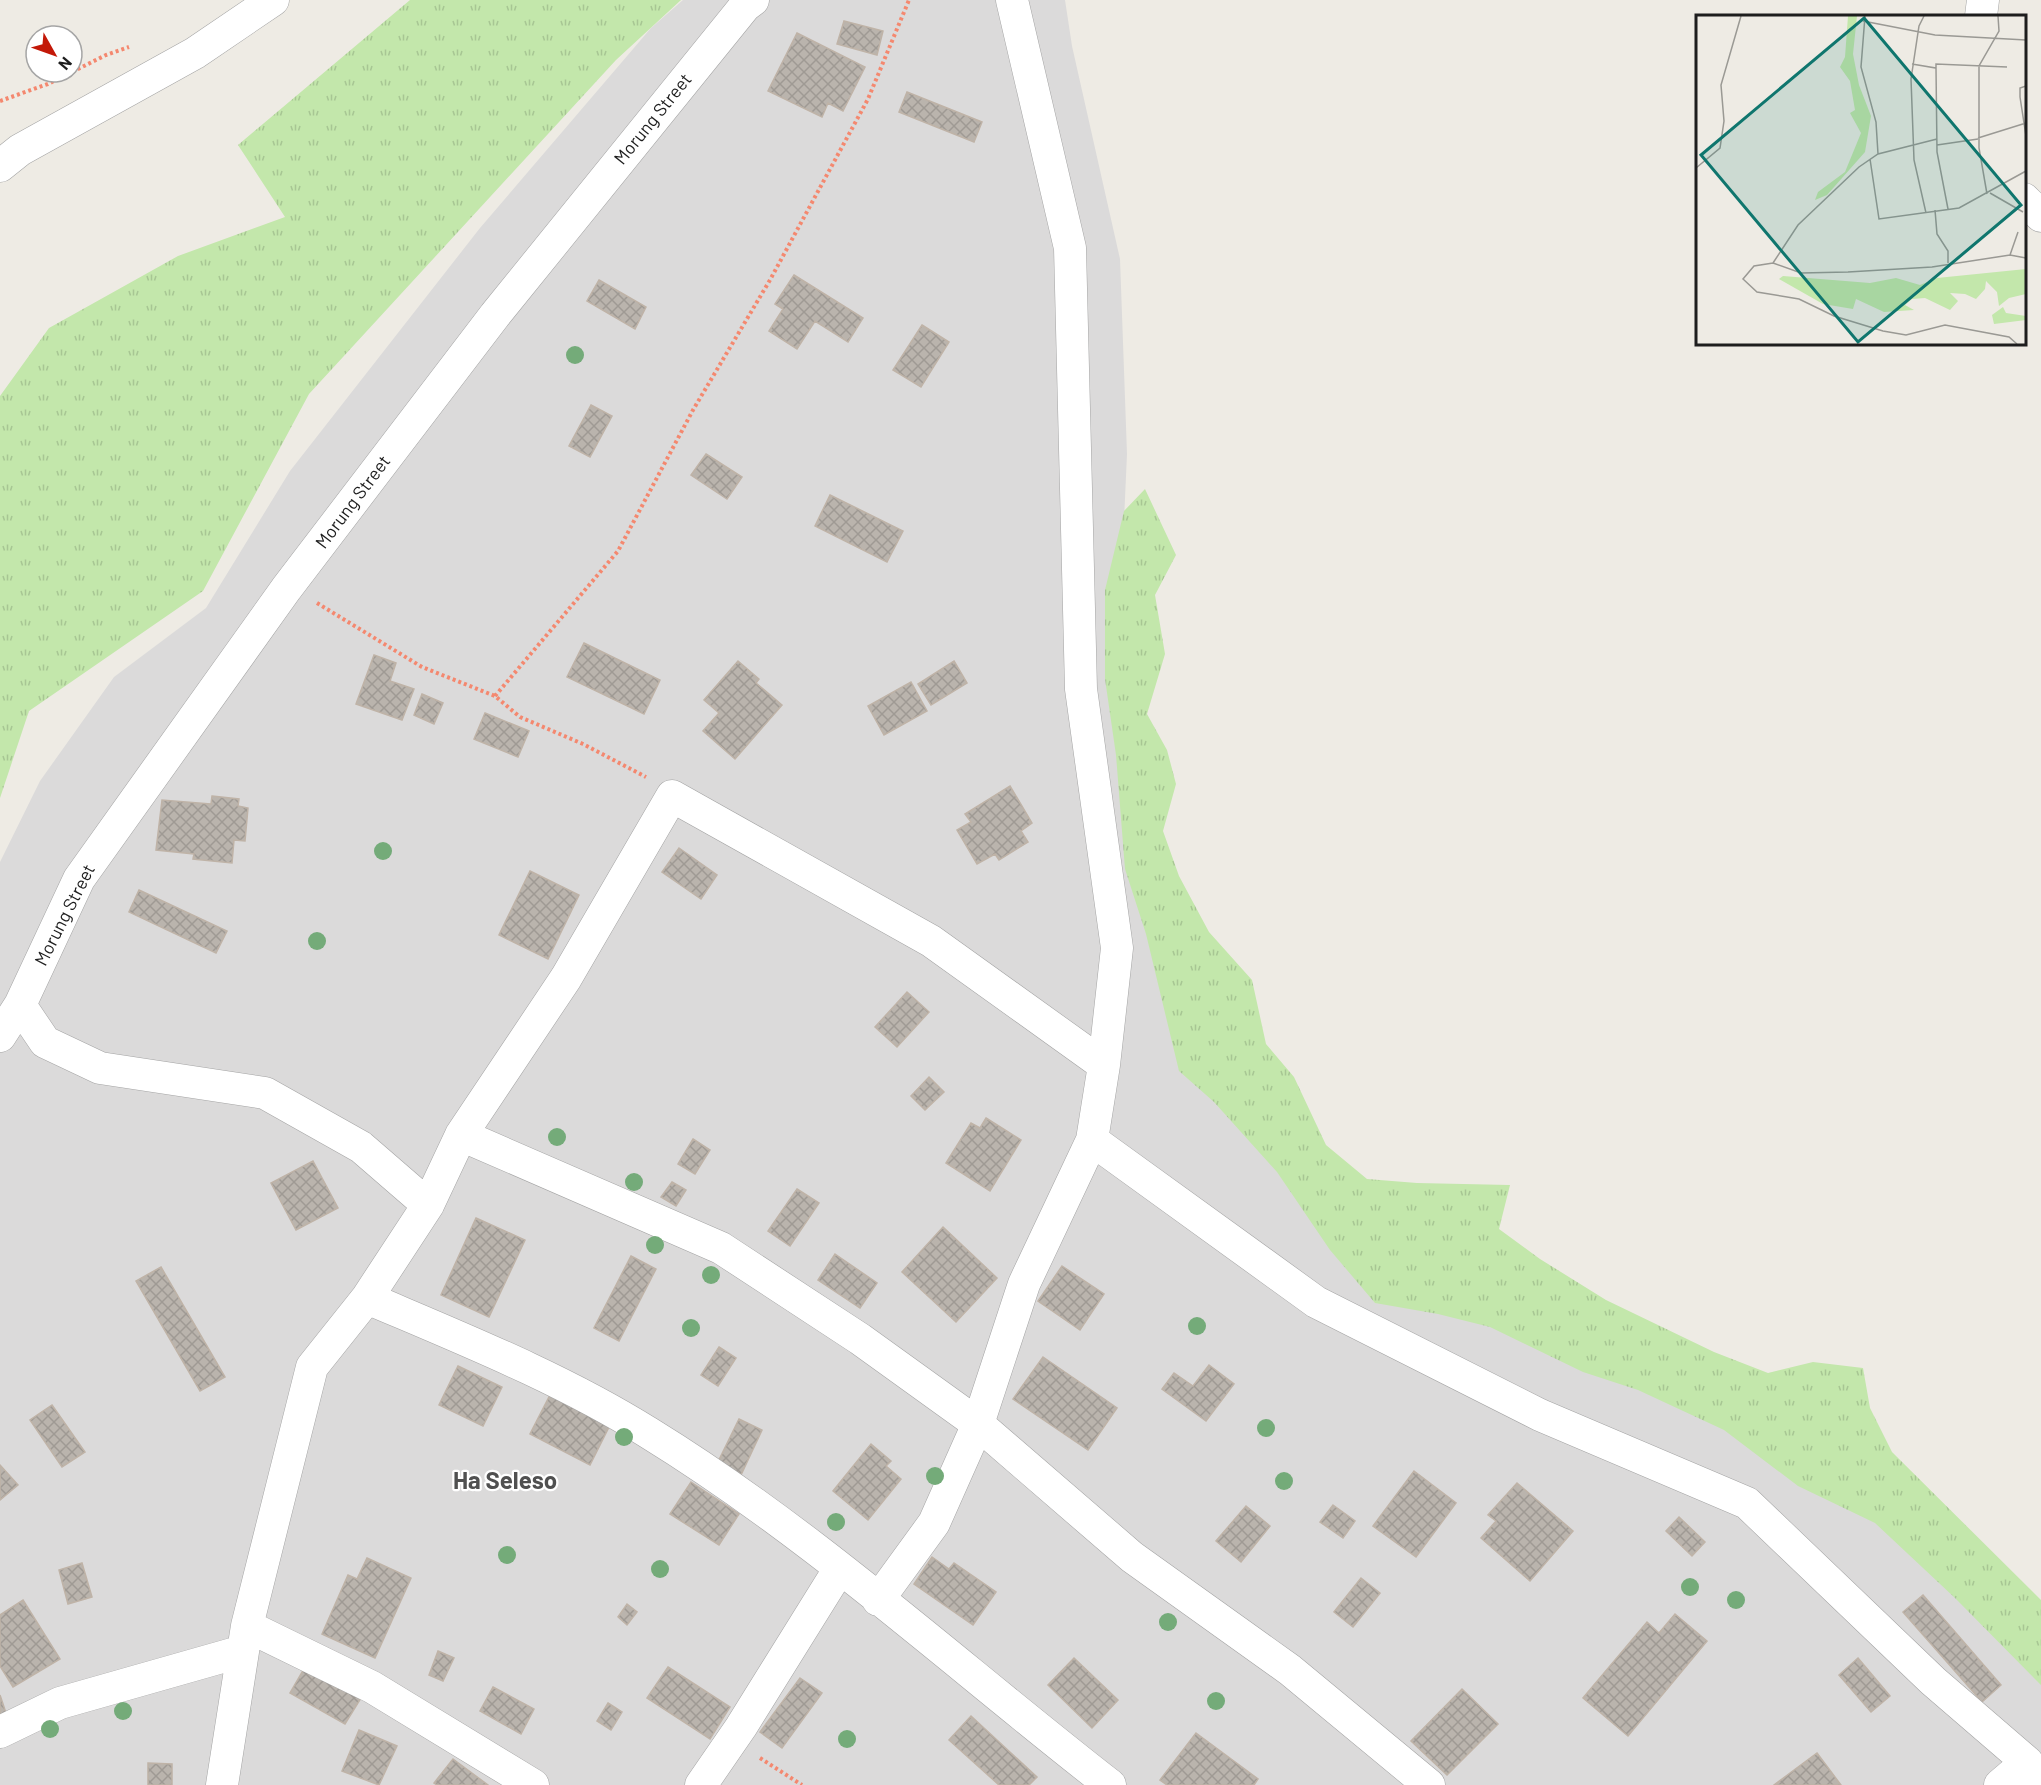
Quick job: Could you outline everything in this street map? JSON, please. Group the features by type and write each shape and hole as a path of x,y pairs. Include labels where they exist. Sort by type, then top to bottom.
{"street":[{"path":"0,165 20,150 195,53 273,0"},
{"name":"Morung Street","path":"0,1036 20,1005 79,879 286,589 495,315 745,6 753,0"},
{"path":"878,1600 934,1523 978,1424 1024,1284 1092,1140 1104,1065 1117,948 1081,689 1070,248 1012,0"},
{"path":"1981,15 1983,0"},
{"path":"2026,200 2041,216"},
{"path":"222,1785 245,1638 312,1367 367,1298 428,1205 460,1136 566,978 672,796 931,941 1104,1065"},
{"path":"20,1005 45,1042 100,1068 265,1093 361,1147 428,1205"},
{"path":"460,1136 721,1248 860,1339 978,1424 1132,1557 1290,1670 1429,1785"},
{"path":"1092,1140 1316,1302 1540,1415 1747,1503 1933,1681 2034,1772 2000,1785"},
{"path":"367,1298 522,1364 649,1432 792,1529 1110,1785"},
{"path":"701,1785 840,1568"},
{"path":"0,1732 60,1703 245,1638 372,1687 533,1785"}],"path":[{"path":"495,696 618,551 693,410 770,280 868,99 909,0"},
{"path":"286,589 325,606 422,667 495,696 520,717 583,744 640,773 672,796"},
{"path":"731,1740 802,1785"}],"shaded area":[{"path":"683,0 1065,0 1072,46 1120,259 1127,454 1123,543 1164,905 1317,1180 1793,1454 2041,1655 2041,1785 0,1785 0,862 40,781 114,677 206,608 290,471 480,228 651,28"}],"green space":[{"path":"410,0 681,0 616,60 309,394 203,591 29,711 0,798 0,396 49,328 178,256 285,217 238,145"},
{"path":"1145,489 1176,555 1155,595 1165,654 1147,714 1167,750 1176,784 1163,831 1179,876 1209,932 1252,980 1266,1044 1294,1077 1326,1145 1367,1179 1417,1183 1510,1185 1499,1229 1540,1259 1606,1300 1714,1352 1768,1373 1813,1362 1863,1368 1870,1408 1892,1452 2041,1600 2041,1685 1955,1598 1875,1523 1798,1486 1724,1430 1638,1390 1583,1372 1490,1327 1438,1314 1375,1303 1330,1250 1277,1172 1214,1102 1179,1071 1146,934 1125,869 1116,755 1105,679 1105,590 1124,511"}],"building":[{"path":"844,21 883,31 877,55 837,44"},
{"path":"797,33 865,67 843,111 828,103 822,117 768,91"},
{"path":"907,92 982,122 974,142 899,112"},
{"path":"794,275 863,318 848,342 815,321 797,349 769,331 783,309 775,304"},
{"path":"599,280 646,307 635,329 587,301"},
{"path":"922,325 949,342 921,387 893,370"},
{"path":"591,405 612,416 590,457 569,446"},
{"path":"706,454 742,477 727,499 691,475"},
{"path":"830,495 903,531 887,562 815,526"},
{"path":"584,643 660,680 644,714 567,677"},
{"path":"374,655 396,663 390,681 414,689 402,720 356,704"},
{"path":"738,661 759,679 756,683 782,705 735,759 703,731 719,713 704,700"},
{"path":"954,661 967,683 931,705 918,684"},
{"path":"911,682 927,711 884,735 868,706"},
{"path":"422,694 443,703 434,724 414,715"},
{"path":"485,713 529,731 518,757 474,739"},
{"path":"1010,786 1032,823 1021,831 1028,842 999,860 995,854 977,864 957,830 971,822 965,814"},
{"path":"212,796 239,799 238,806 248,808 245,841 234,840 232,863 193,859 194,854 156,850 162,800 211,804"},
{"path":"679,848 717,875 701,899 662,872"},
{"path":"530,871 579,895 548,959 499,935"},
{"path":"139,890 227,931 216,953 129,912"},
{"path":"907,992 929,1012 897,1047 875,1027"},
{"path":"929,1077 944,1092 925,1110 911,1096"},
{"path":"986,1118 1021,1140 990,1191 946,1163 971,1123 980,1128"},
{"path":"693,1139 710,1150 695,1174 678,1164"},
{"path":"313,1161 338,1208 296,1230 271,1183"},
{"path":"672,1182 686,1190 676,1206 661,1197"},
{"path":"797,1189 819,1203 790,1246 768,1231"},
{"path":"476,1218 525,1240 489,1317 441,1295"},
{"path":"943,1227 997,1278 956,1322 902,1272"},
{"path":"835,1254 877,1283 860,1308 818,1280"},
{"path":"631,1256 656,1269 619,1341 594,1328"},
{"path":"1062,1266 1104,1294 1080,1330 1038,1301"},
{"path":"161,1267 225,1377 200,1391 136,1281"},
{"path":"719,1347 736,1358 718,1386 701,1375"},
{"path":"1043,1357 1117,1408 1088,1450 1013,1399"},
{"path":"1209,1365 1234,1384 1206,1421 1162,1389 1174,1373 1193,1386"},
{"path":"458,1366 502,1387 483,1426 439,1405"},
{"path":"551,1393 611,1423 590,1465 530,1434"},
{"path":"52,1405 85,1452 62,1467 30,1420"},
{"path":"739,1419 762,1430 741,1475 717,1464"},
{"path":"871,1444 891,1461 886,1466 901,1479 868,1520 833,1491"},
{"path":"0,1465 18,1485 0,1500"},
{"path":"1414,1471 1456,1503 1416,1557 1373,1526"},
{"path":"691,1482 739,1514 719,1545 670,1514"},
{"path":"1517,1483 1573,1531 1530,1581 1481,1538 1496,1521 1488,1515"},
{"path":"1333,1505 1355,1521 1343,1538 1320,1522"},
{"path":"1246,1506 1270,1526 1241,1562 1216,1541"},
{"path":"1679,1517 1705,1542 1692,1556 1666,1531"},
{"path":"932,1557 949,1569 954,1563 996,1592 973,1625 914,1584"},
{"path":"367,1558 411,1578 375,1658 322,1634 348,1575 357,1579"},
{"path":"82,1563 92,1597 68,1604 59,1570"},
{"path":"1361,1578 1380,1593 1353,1627 1334,1612"},
{"path":"1923,1595 2001,1685 1982,1702 1903,1612"},
{"path":"23,1600 60,1659 13,1687 0,1666 0,1615"},
{"path":"627,1604 637,1612 627,1625 618,1617"},
{"path":"1675,1614 1707,1641 1628,1736 1583,1698 1647,1622 1659,1633"},
{"path":"438,1651 454,1658 443,1681 429,1675"},
{"path":"1074,1658 1118,1700 1092,1728 1048,1685"},
{"path":"1858,1658 1890,1696 1871,1712 1839,1675"},
{"path":"305,1667 361,1698 345,1724 290,1693"},
{"path":"668,1667 730,1707 710,1739 647,1698"},
{"path":"800,1678 822,1693 782,1748 760,1732"},
{"path":"493,1687 534,1709 521,1734 480,1711"},
{"path":"1462,1689 1498,1724 1447,1775 1411,1741"},
{"path":"0,1695 7,1716 0,1718"},
{"path":"608,1703 622,1712 611,1730 597,1721"},
{"path":"971,1716 1037,1777 1029,1785 999,1785 949,1740"},
{"path":"359,1730 397,1746 379,1785 342,1771"},
{"path":"1196,1733 1258,1779 1254,1785 1167,1785 1160,1780"},
{"path":"1817,1753 1841,1785 1774,1785"},
{"path":"453,1759 488,1785 437,1785 434,1783"},
{"path":"148,1763 172,1764 172,1785 148,1785"}],"district":[{"name":"Ha Seleso","path":"505,1481"}]}
